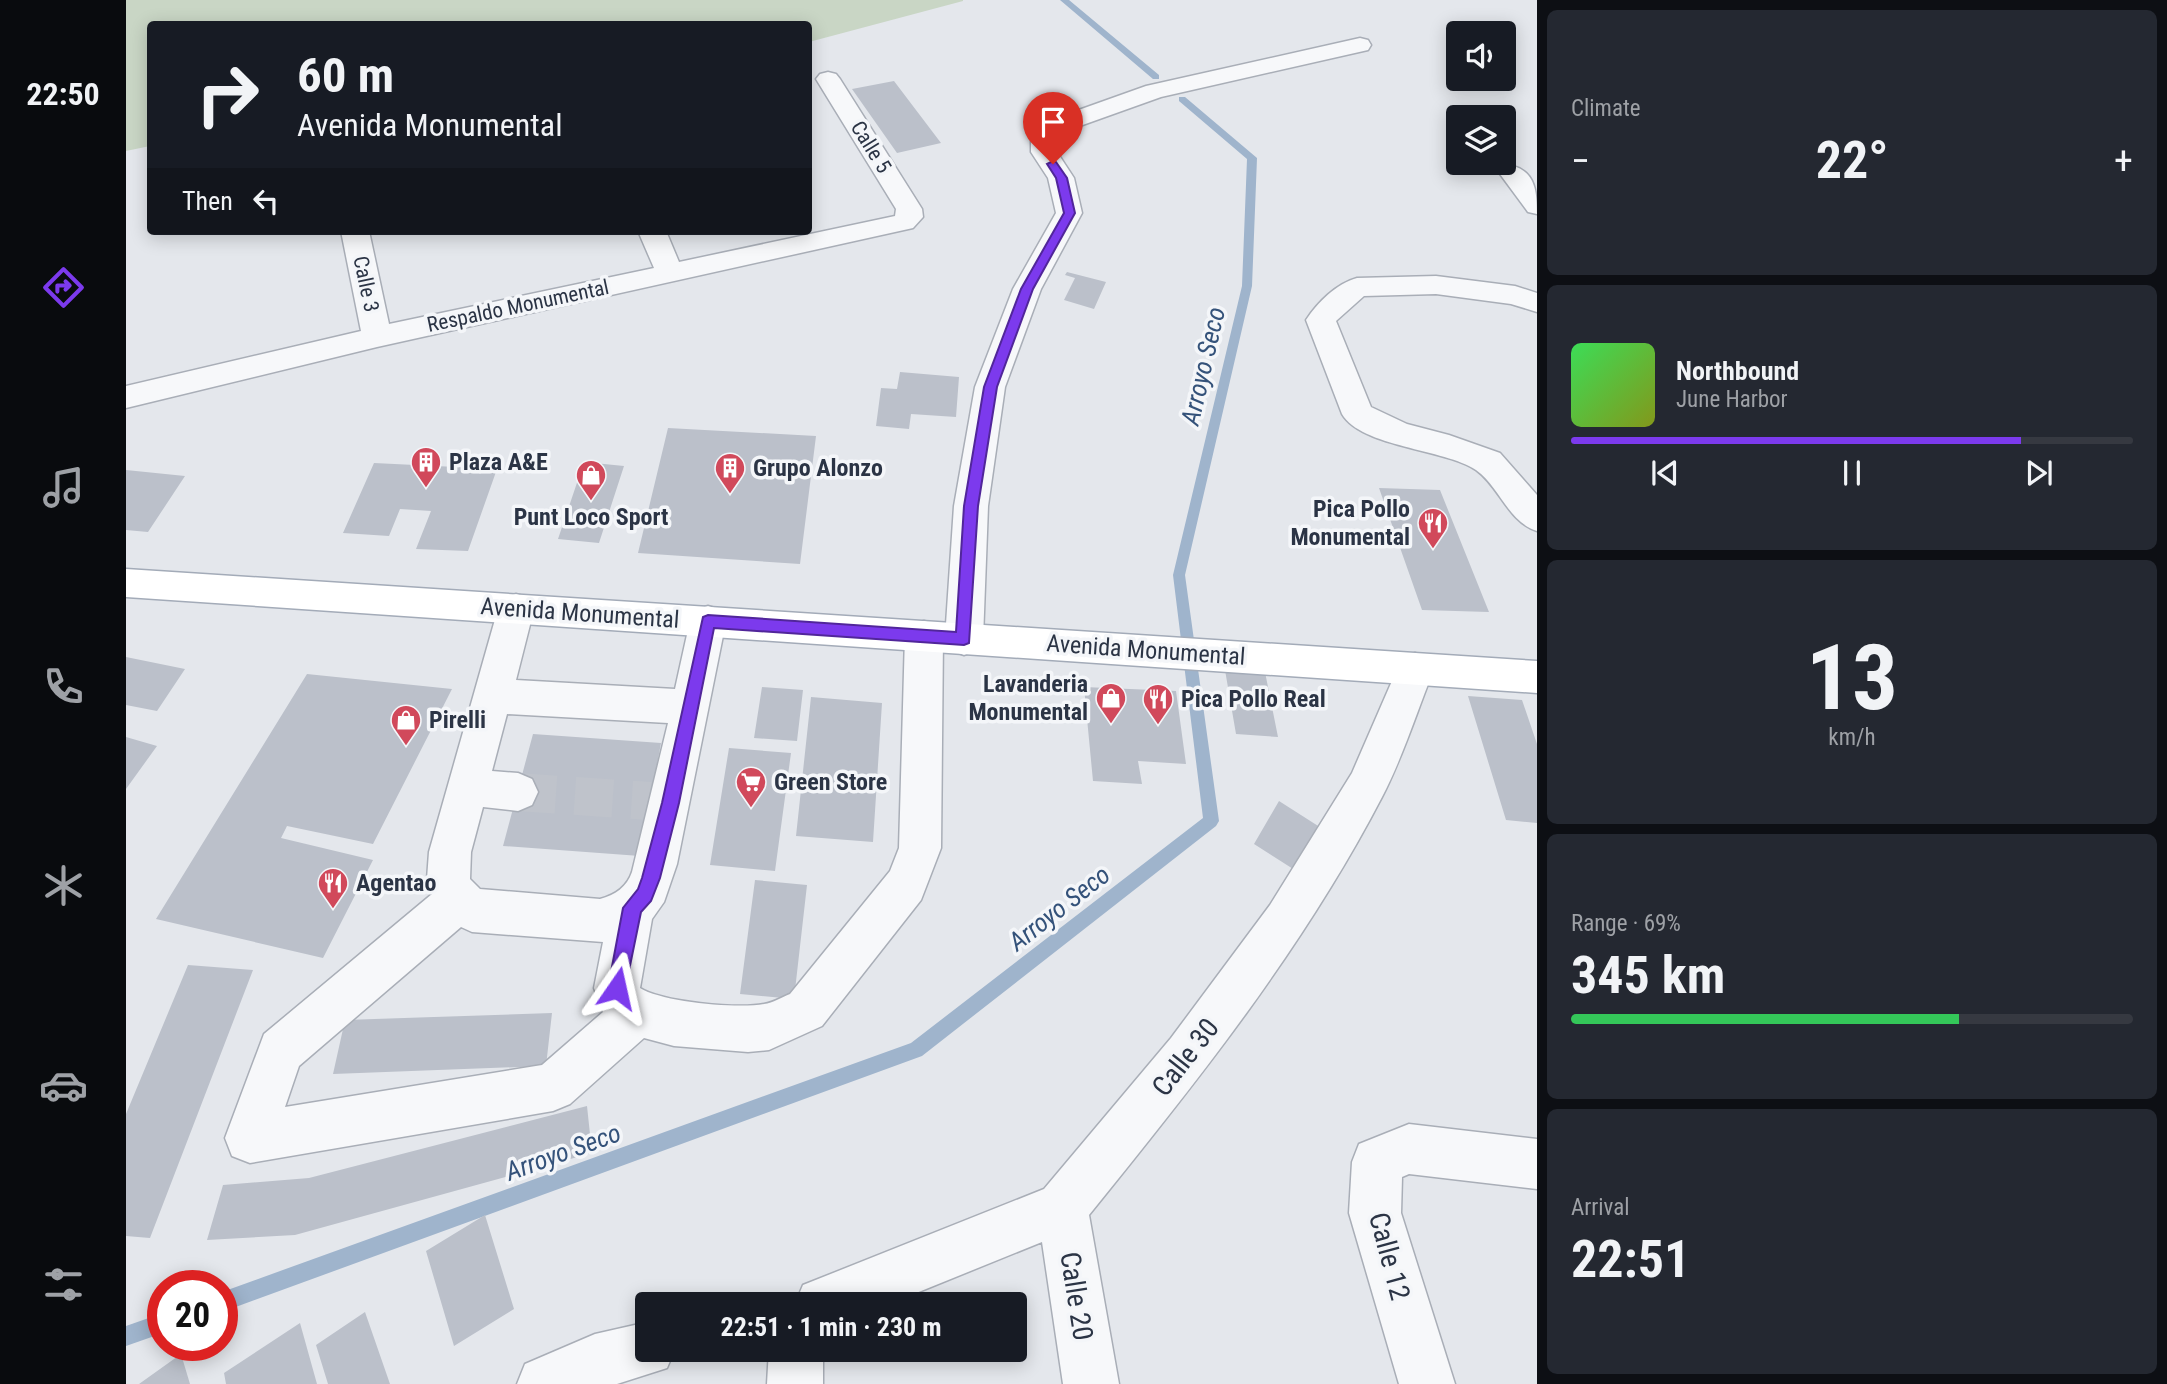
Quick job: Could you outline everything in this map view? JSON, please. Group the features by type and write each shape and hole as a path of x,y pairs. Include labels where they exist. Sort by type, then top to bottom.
{"main road":[{"name":"Avenida Monumental","path":"126,583 1226,654 1537,677"}],"street":[{"path":"632,908 617,988 623,1004 637,1013 674,1023 748,1029 769,1027 791,1019 817,999 906,885 920,848 944,637 971,506 990,387 1027,289 1069,213 1061,178 1044,152 1043,137 1054,127 1154,90 1360,45"},
{"name":"Calle 5","path":"828,79 909,209 910,217"},
{"path":"1514,175 1537,206"},
{"name":"Respaldo Monumental","path":"126,397 377,337 904,222 910,217"},
{"name":"Calle 3","path":"356,235 377,337"},
{"path":"654,235 670,273"},
{"path":"1537,303 1515,295 1436,285 1357,287 1332,306 1321,320 1359,414 1399,434 1438,443 1488,462 1537,518"},
{"path":"516,609 447,872 450,888 458,901 472,910 600,920 617,916 632,908 644,895 651,878 660,802 690,708 708,621"},
{"name":"Calle 30","path":"852,1292 1062,1208 1188,1055 1286,920 1368,784 1415,669"},
{"path":"494,696 690,708"},
{"path":"468,788 518,792"},
{"path":"458,901 281,1051 250,1138 553,1087 637,1013"},
{"name":"Calle 12","path":"1427,1384 1375,1213 1377,1162 1409,1149 1537,1164"},
{"name":"Calle 20","path":"1062,1208 1091,1384"},
{"path":"545,1384 595,1362 635,1352"},
{"path":"795,1384 796,1362"}],"green space":[{"path":"126,0 963,0 812,41 812,21 147,21 147,147 126,151"}],"building":[{"path":"894,81 941,143 897,153 852,89"},
{"path":"1067,272 1106,282 1094,309 1064,300 1075,278 1065,275"},
{"path":"900,372 959,377 956,417 911,414 909,429 876,426 881,388 897,389"},
{"name":"Grupo Alonzo","path":"668,428 816,436 800,564 638,553"},
{"name":"Punt Loco Sport","path":"584,462 624,466 599,543 558,539"},
{"name":"Plaza A&E","path":"374,463 497,469 468,551 416,549 431,511 400,509 389,536 343,533"},
{"path":"126,470 185,476 148,532 126,530"},
{"name":"Pica Pollo Monumental","path":"1379,488 1440,490 1489,612 1422,610"},
{"path":"126,657 185,669 157,711 126,705"},
{"path":"1225,670 1265,672 1278,737 1236,734"},
{"path":"307,674 452,689 373,844 287,826 281,838 373,860 323,958 156,919"},
{"path":"762,687 803,690 797,741 754,738"},
{"path":"1084,687 1176,691 1186,764 1138,761 1142,784 1093,781"},
{"path":"1468,696 1522,700 1537,744 1537,823 1506,820"},
{"path":"811,697 882,703 873,842 796,836"},
{"path":"533,734 661,743 640,856 503,846"},
{"path":"126,737 157,746 126,789"},
{"name":"Green Store","path":"729,748 791,753 775,871 710,865"},
{"path":"1279,801 1326,831 1301,874 1254,844"},
{"path":"755,880 807,885 794,999 740,994"},
{"path":"188,965 253,970 150,1238 126,1236 126,1114"},
{"path":"552,1013 546,1066 333,1074 345,1020"},
{"path":"587,1106 592,1153 295,1235 207,1240 223,1185 309,1178"},
{"path":"485,1215 514,1309 454,1346 426,1251"},
{"path":"365,1312 390,1384 328,1384 316,1345"},
{"path":"300,1323 317,1384 226,1384 224,1373"},
{"path":"171,1361 183,1361 190,1384 139,1384"}],"waterway":[{"name":"Arroyo Seco","path":"1064,0 1156,77"},
{"name":"Arroyo Seco","path":"238,1296 916,1050 1211,821 1179,575 1247,286 1252,158 1182,99"},
{"name":"Arroyo Seco","path":"126,1336 147,1329"}],"tunnel":[{"path":"518,792 650,801"}],"place":[{"name":"Plaza A&E","path":"426,489"},
{"name":"Grupo Alonzo","path":"730,495"},
{"name":"Punt Loco Sport","path":"591,502"},
{"name":"Pica Pollo Monumental","path":"1433,550"},
{"name":"Lavanderia Monumental","path":"1111,725"},
{"name":"Pica Pollo Real","path":"1158,726"},
{"name":"Pirelli","path":"406,747"},
{"name":"Green Store","path":"751,809"},
{"name":"Agentao","path":"333,910"}],"route":[{"path":"617,988 632,908 644,895 651,878 671,803 708,621 964,639 971,506 990,387 1027,289 1069,213 1061,178 1053,164"}]}
